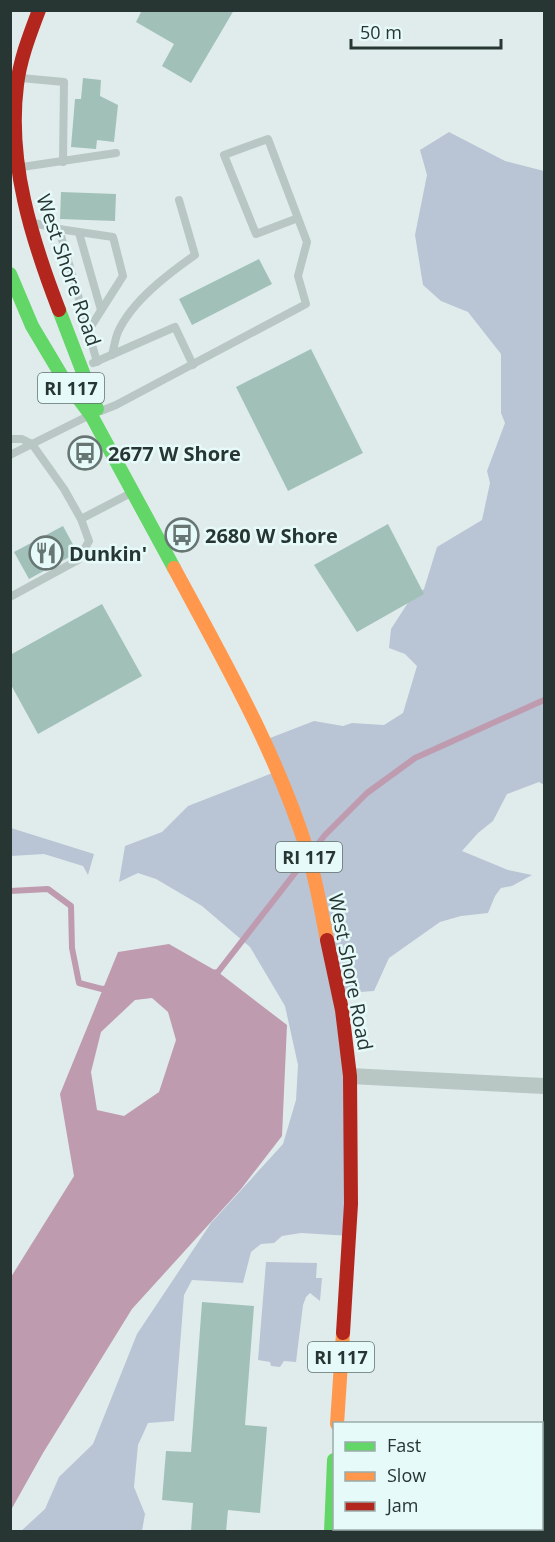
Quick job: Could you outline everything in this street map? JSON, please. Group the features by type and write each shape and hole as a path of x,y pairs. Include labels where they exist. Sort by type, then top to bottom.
{"main road":[{"name":"West Shore Road","path":"39,10 16,94 18,168 35,244 70,342 82,368 94,413 118,466 246,702 288,796 308,852 342,1010 350,1076 351,1204 336,1422"},
{"name":"West Shore Road","path":"10,274 32,326 63,378 94,413"},
{"path":"331,1532 333,1484"}],"street":[{"path":"350,1076 544,1086"}],"lane":[{"path":"19,78 64,82 63,162"},
{"path":"10,455 94,413 116,405 306,304 298,276 307,242 298,218 268,139 224,155 256,234 298,218"},
{"path":"18,168 116,153"},
{"path":"112,355 117,333 128,317 158,282 195,255 179,200"},
{"path":"29,222 80,233 113,237 123,276 88,331"},
{"path":"59,229 97,362"},
{"path":"80,233 101,310"},
{"path":"82,368 175,327 193,365"},
{"path":"10,597 78,560 89,542 81,519 64,489 32,444 11,437"},
{"path":"81,519 133,492"}],"shaded area":[{"path":"449,132 505,161 544,171 544,785 539,782 507,794 493,821 478,833 462,851 508,870 532,875 512,886 501,888 488,913 461,916 440,922 389,958 374,991 345,993 351,1236 301,1233 282,1236 274,1243 261,1244 251,1252 243,1283 192,1280 184,1295 174,1421 148,1423 138,1445 134,1487 145,1514 142,1531 20,1532 45,1509 59,1477 93,1444 137,1334 211,1223 283,1144 296,1100 298,1065 285,1006 250,947 202,906 156,879 138,873 119,882 125,846 162,832 188,806 280,770 270,738 314,721 343,726 352,723 384,725 403,713 417,666 405,654 389,648 391,629 411,598 424,589 437,547 482,520 490,483 487,471 505,423 501,413 501,354 468,312 441,301 423,285 415,235 427,175 420,150"},
{"path":"11,828 94,854 88,875 83,866 44,854 11,856"},
{"path":"169,944 218,972 287,1025 282,1136 241,1189 132,1309 43,1453 11,1510 11,1277 74,1176 60,1094 118,952","holes":["152,998 168,1012 176,1040 159,1092 124,1116 97,1110 91,1072 101,1032 135,1000"]},
{"path":"266,1262 317,1263 316,1278 322,1278 320,1301 310,1293 303,1305 296,1362 284,1361 280,1367 258,1360"}],"building":[{"path":"142,10 234,10 191,83 162,66 174,44 136,22"},
{"path":"83,78 101,80 100,96 118,105 114,142 97,140 96,149 71,147 75,99 81,99"},
{"path":"61,192 116,194 115,221 60,219"},
{"path":"259,259 272,284 192,325 179,299"},
{"path":"311,349 363,453 288,491 236,387"},
{"path":"388,524 424,594 357,632 314,565"},
{"name":"Dunkin'","path":"63,526 76,550 73,555 29,579 14,552"},
{"path":"102,604 142,676 38,734 10,683 10,655"},
{"path":"202,1302 254,1306 245,1425 267,1427 260,1513 228,1510 226,1532 191,1532 193,1503 162,1500 166,1451 191,1452"}],"waterway":[{"path":"314,849 367,793 415,758 544,700"},
{"path":"212,973 218,972 302,864"},
{"path":"10,891 48,889 71,906 72,948 79,983 102,989 110,988"}],"traffic: fast":[{"path":"10,274 32,326 63,378 91,415 174,568"},
{"path":"59,310 97,409"},
{"path":"331,1532 333,1484"}],"traffic: slow":[{"path":"174,568 247,706 280,777 310,861 327,940"},
{"path":"337,1422 343,1333"}],"traffic: jam":[{"path":"39,10 18,75 15,114 16,143 19,172 31,228 59,310"},
{"path":"327,940 342,1010 350,1076 351,1204 343,1333"}],"place":[{"name":"2677 W Shore","path":"85,453"},
{"name":"2680 W Shore","path":"182,535"},
{"name":"Dunkin'","path":"46,553"}]}
